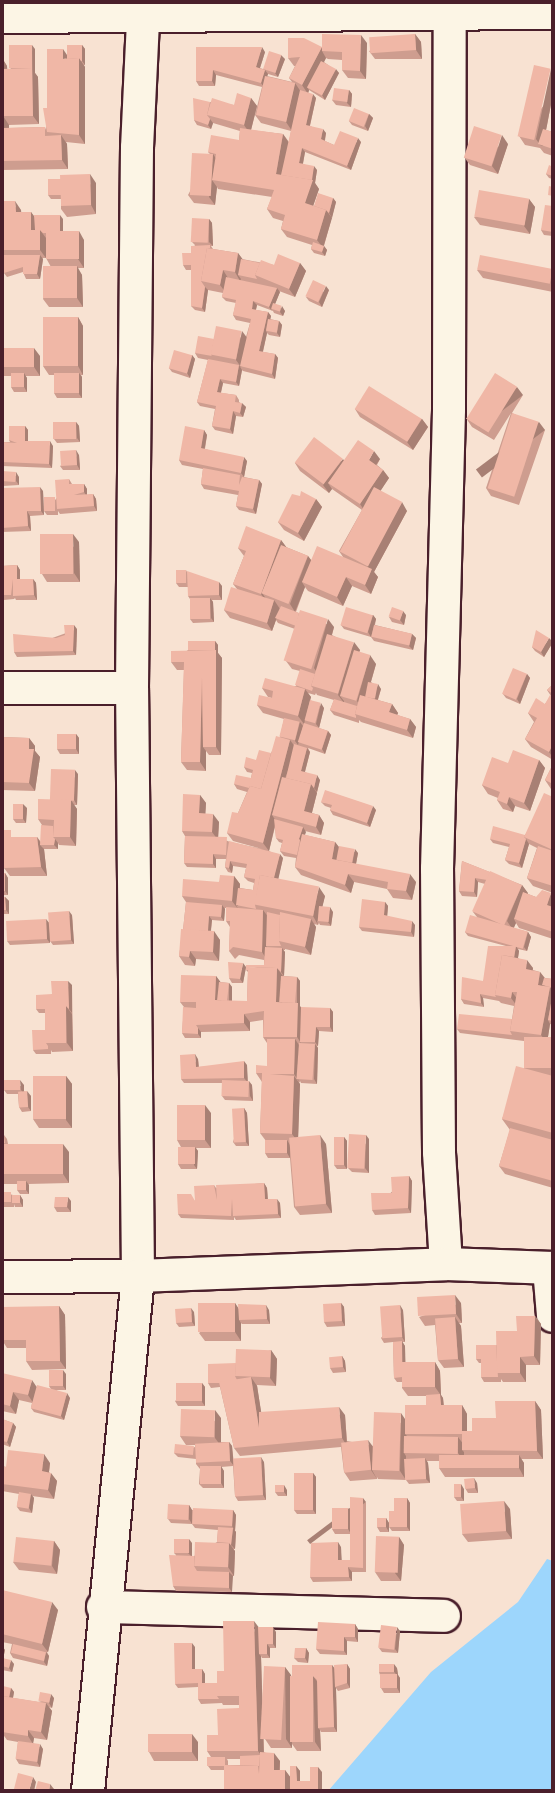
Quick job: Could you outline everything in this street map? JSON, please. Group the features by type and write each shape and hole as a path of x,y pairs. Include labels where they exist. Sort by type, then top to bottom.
{"street":[{"path":"88,1791 103,1607 138,1276 132,688 143,8"},
{"path":"2,17 143,8 553,13"},
{"path":"446,1264 439,1152 437,869 449,409 450,13"},
{"path":"2,688 132,688"},
{"path":"2,1277 138,1276 446,1264 551,1268 553,1316"},
{"path":"103,1607 444,1616"}],"water":[{"path":"547,1559 553,1561 553,1791 328,1791 431,1672 518,1602"}],"building":[{"path":"322,34 361,35 360,71 342,70 342,52 322,51"},
{"path":"415,34 416,50 370,53 369,37"},
{"path":"288,38 304,38 322,47 302,85 289,78 300,57 288,58"},
{"path":"9,45 32,45 32,68 9,68"},
{"path":"67,45 82,45 82,61 79,58 67,59"},
{"path":"196,47 262,47 256,67 265,70 261,83 213,70 212,81 196,81"},
{"path":"47,49 63,49 63,59 79,58 79,135 47,132 43,108 47,108"},
{"path":"269,51 281,55 275,73 263,69"},
{"path":"321,61 336,69 322,95 307,87"},
{"path":"534,65 551,69 534,140 518,136"},
{"path":"32,68 33,116 3,116 3,128 45,127 45,136 61,135 62,160 2,161 2,69"},
{"path":"265,76 295,83 286,122 256,115"},
{"path":"334,88 349,90 347,102 332,100"},
{"path":"300,90 313,94 306,125 323,129 321,139 334,145 340,131 358,138 347,166 302,148 299,163 314,166 312,180 281,175"},
{"path":"237,93 251,98 244,125 207,115 212,98 234,105"},
{"path":"193,98 210,102 208,125 194,120"},
{"path":"354,108 369,114 364,127 349,121"},
{"path":"474,126 502,135 491,166 464,157"},
{"path":"240,128 283,134 276,174 313,180 305,203 326,210 317,240 281,229 285,215 267,209 274,190 212,180 216,154 208,152 211,135 239,140"},
{"path":"543,129 553,132 553,149 538,144"},
{"path":"192,153 213,154 211,196 190,195"},
{"path":"549,165 553,167 553,176 546,174"},
{"path":"90,174 91,205 61,206 60,175"},
{"path":"48,179 61,179 61,195 48,195"},
{"path":"549,186 553,187 553,196 548,195"},
{"path":"479,190 529,199 525,225 474,217"},
{"path":"318,193 333,198 329,213 314,206"},
{"path":"2,201 15,201 16,212 31,212 31,230 40,230 40,250 2,250"},
{"path":"545,205 553,206 553,232 541,230"},
{"path":"34,215 60,215 60,231 43,233 35,230"},
{"path":"192,218 209,219 208,243 191,242"},
{"path":"46,231 79,231 79,259 46,259"},
{"path":"313,242 324,246 322,252 311,249"},
{"path":"210,245 210,248 207,248 201,281 205,287 202,308 191,306 191,265 183,265 182,253 191,253 191,246"},
{"path":"207,248 238,253 235,272 223,270 220,285 201,281"},
{"path":"278,254 300,263 289,289 255,275 261,260 274,265"},
{"path":"2,255 40,255 37,274 23,274 23,267 4,273"},
{"path":"480,255 553,269 550,284 477,270"},
{"path":"241,259 260,263 255,275 257,279 238,275"},
{"path":"43,266 77,266 77,298 43,298"},
{"path":"226,277 277,288 269,307 253,301 252,309 268,312 259,351 275,354 272,374 240,366 251,319 233,315 236,300 222,297"},
{"path":"313,280 326,286 318,302 305,296"},
{"path":"273,303 282,306 280,311 271,309"},
{"path":"43,317 78,317 78,366 43,366"},
{"path":"268,319 279,321 277,333 266,331"},
{"path":"216,326 242,331 236,359 210,354"},
{"path":"198,336 214,339 212,356 195,353"},
{"path":"2,348 34,348 34,367 2,367"},
{"path":"174,350 192,355 187,374 169,368"},
{"path":"208,359 239,365 236,382 220,379 217,392 236,395 235,402 242,403 240,413 233,411 230,429 212,426 216,406 197,402"},
{"path":"11,373 24,373 24,387 11,387"},
{"path":"54,373 79,373 79,393 54,393"},
{"path":"495,373 517,387 488,433 466,419"},
{"path":"369,386 422,419 407,442 355,409"},
{"path":"512,413 539,422 514,497 488,488"},
{"path":"53,422 76,422 76,439 53,439"},
{"path":"9,426 25,426 25,441 50,441 49,464 2,462 2,442 17,443 9,440"},
{"path":"185,426 204,430 201,448 244,457 241,473 179,460"},
{"path":"314,437 343,459 323,484 295,463"},
{"path":"358,440 374,451 369,460 383,470 360,504 328,483"},
{"path":"76,450 77,465 61,466 60,451"},
{"path":"203,468 240,475 239,485 242,477 259,480 253,509 236,506 239,491 201,484"},
{"path":"2,471 16,472 15,482 2,481"},
{"path":"69,479 69,484 84,484 84,492 74,495 93,494 94,506 57,509 55,480"},
{"path":"40,487 41,511 27,511 28,526 2,528 2,488"},
{"path":"374,487 402,502 368,566 340,551"},
{"path":"301,491 316,499 298,533 278,522 292,494 300,496"},
{"path":"44,497 55,497 55,511 44,511"},
{"path":"246,526 281,540 261,594 233,584 246,551 238,548"},
{"path":"40,534 73,534 73,574 40,574"},
{"path":"281,545 308,556 288,604 262,593"},
{"path":"317,546 372,569 365,585 346,577 337,597 302,582"},
{"path":"17,565 17,579 33,579 34,595 13,596 13,579 11,595 2,595 2,566"},
{"path":"176,570 186,570 186,583 176,583"},
{"path":"187,571 219,582 219,595 188,596"},
{"path":"231,587 274,600 267,623 224,610"},
{"path":"190,598 210,598 210,619 190,619"},
{"path":"281,606 299,613 296,626 275,618"},
{"path":"346,607 373,615 367,633 340,625"},
{"path":"392,607 403,611 400,621 389,616"},
{"path":"300,610 328,619 311,669 284,660"},
{"path":"64,625 74,625 73,651 14,652 13,634 56,638 65,635"},
{"path":"374,625 412,634 409,645 371,637"},
{"path":"536,630 549,638 541,652 532,647"},
{"path":"327,634 354,642 338,694 311,686"},
{"path":"188,641 215,641 215,650 188,650"},
{"path":"216,650 216,747 203,747 202,677 200,762 181,762 184,662 171,662 171,651"},
{"path":"354,650 370,655 356,701 340,696"},
{"path":"513,668 527,674 516,700 502,694"},
{"path":"300,669 315,674 312,691 295,685"},
{"path":"265,678 305,689 298,716 257,705 259,695 272,698 273,691 262,688"},
{"path":"368,682 378,684 375,699 365,697"},
{"path":"360,695 392,704 389,712 410,719 407,730 355,714"},
{"path":"550,695 553,697 553,744 549,752 525,739 537,718 528,713 536,698 545,704"},
{"path":"334,699 357,706 356,718 330,710"},
{"path":"310,700 321,703 315,723 305,720"},
{"path":"284,718 300,722 295,740 279,736"},
{"path":"304,723 328,731 322,750 298,742"},
{"path":"57,734 76,734 76,749 57,749"},
{"path":"276,736 290,740 263,843 227,833 232,812 238,813 250,786 261,789"},
{"path":"2,737 29,738 29,749 34,749 29,783 2,782"},
{"path":"294,744 307,748 301,771 317,775 314,788 311,784 286,778"},
{"path":"259,750 271,753 261,789 234,784 236,775 251,778 253,770 244,767 246,757 256,760"},
{"path":"513,750 539,760 524,803 509,797 507,804 497,800 500,792 482,785 492,757 508,763"},
{"path":"553,764 553,784 545,780"},
{"path":"51,769 75,770 74,801 50,800"},
{"path":"282,777 311,784 304,811 319,815 316,827 272,815"},
{"path":"325,790 373,806 367,823 330,810 332,805 321,802"},
{"path":"544,793 553,797 553,850 524,837"},
{"path":"183,794 200,795 199,813 213,814 212,832 182,831"},
{"path":"38,799 71,800 70,837 53,837 54,820 38,819"},
{"path":"13,804 23,804 23,819 13,819"},
{"path":"274,819 303,827 297,855 280,851 283,840 276,838"},
{"path":"41,825 53,826 54,845 40,845"},
{"path":"493,826 525,835 519,863 505,860 510,844 490,839"},
{"path":"4,830 11,830 11,837 37,837 41,867 4,868"},
{"path":"302,834 335,842 332,859 410,874 406,891 387,889 388,882 348,874 345,885 295,867"},
{"path":"185,836 227,837 226,855 213,854 213,864 184,863"},
{"path":"229,841 280,854 274,878 260,875 256,909 236,905 238,888 253,890 255,879 244,877 247,864 230,861 229,868 225,867"},
{"path":"339,846 355,849 352,863 336,860"},
{"path":"538,846 553,851 553,886 527,878"},
{"path":"462,861 490,872 487,880 475,878 474,892 459,891"},
{"path":"490,871 522,885 504,925 472,911"},
{"path":"2,873 5,873 5,891 2,891"},
{"path":"220,875 234,876 232,901 182,896 183,879 219,882"},
{"path":"260,875 319,886 313,916 254,904"},
{"path":"542,890 551,893 547,905 553,907 553,932 514,919 523,892 536,897"},
{"path":"2,897 5,897 6,910 2,910"},
{"path":"362,899 385,902 384,915 412,921 411,932 359,927"},
{"path":"186,902 222,905 221,917 209,916 208,931 183,930"},
{"path":"319,906 330,907 329,922 318,921"},
{"path":"226,907 263,910 262,952 233,947 229,951 230,921 226,921"},
{"path":"69,911 71,940 50,941 48,912"},
{"path":"267,912 280,915 281,946 266,946"},
{"path":"280,912 311,919 305,947 279,941"},
{"path":"470,915 528,932 523,949 465,932"},
{"path":"46,919 47,939 7,941 6,921"},
{"path":"181,929 214,931 213,952 190,951 189,957 179,956"},
{"path":"488,946 516,946 514,957 502,955 496,997 480,994 481,1003 461,999 462,977 483,981"},
{"path":"265,947 282,948 281,972 277,968 248,967 246,970 246,965 264,965"},
{"path":"502,955 527,960 526,969 540,972 538,985 550,987 541,1035 510,1031 517,992 512,992 511,998 495,995"},
{"path":"228,962 243,963 240,979 229,978"},
{"path":"248,967 277,968 276,1002 298,1003 297,1037 263,1037 264,1011 244,1014 244,1023 196,1025 196,1002 180,1002 181,975 216,976 215,1000 247,1001"},
{"path":"281,976 297,977 295,1003 279,1002"},
{"path":"544,978 553,979 553,989 542,985"},
{"path":"51,981 68,981 69,1009 66,1006 45,1006 45,1009 36,1009 36,995 52,994"},
{"path":"219,982 229,983 227,1001 217,1000"},
{"path":"553,993 553,1021 548,1020"},
{"path":"45,1006 66,1006 66,1043 45,1043"},
{"path":"183,1007 196,1008 198,1034 182,1033"},
{"path":"301,1007 330,1008 330,1027 316,1027 315,1042 300,1042"},
{"path":"459,1014 512,1019 512,1035 457,1029"},
{"path":"32,1030 46,1030 48,1049 33,1050"},
{"path":"524,1037 553,1037 553,1068 524,1068"},
{"path":"267,1039 295,1039 294,1074 270,1074 294,1076 292,1134 260,1133 262,1073 256,1073 256,1065 267,1066"},
{"path":"299,1043 315,1044 312,1080 296,1079"},
{"path":"195,1054 196,1067 244,1061 244,1078 181,1079 180,1055"},
{"path":"516,1066 553,1076 553,1133 502,1119"},
{"path":"33,1076 66,1076 66,1119 33,1119"},
{"path":"3,1080 20,1080 20,1090 3,1090"},
{"path":"222,1080 249,1081 248,1097 221,1096"},
{"path":"27,1091 28,1107 19,1108 18,1092"},
{"path":"177,1105 205,1105 205,1140 177,1140"},
{"path":"244,1108 246,1142 234,1143 232,1109"},
{"path":"510,1128 553,1140 553,1181 499,1166"},
{"path":"349,1134 366,1135 364,1169 347,1168"},
{"path":"320,1135 326,1204 295,1206 289,1138"},
{"path":"334,1137 344,1137 344,1165 334,1165"},
{"path":"265,1140 287,1140 287,1153 265,1153"},
{"path":"2,1144 63,1144 63,1174 2,1174"},
{"path":"178,1147 195,1147 195,1164 178,1164"},
{"path":"409,1176 408,1208 372,1210 371,1193 392,1193 391,1177"},
{"path":"17,1181 26,1181 26,1190 17,1190"},
{"path":"264,1183 265,1199 277,1199 278,1214 233,1216 232,1199 231,1216 178,1214 177,1194 191,1194 195,1201 194,1186 214,1185 217,1200 216,1185"},
{"path":"2,1192 11,1192 11,1202 2,1202"},
{"path":"12,1195 20,1195 20,1203 12,1203"},
{"path":"55,1197 68,1197 67,1207 54,1207"},
{"path":"455,1295 456,1314 418,1316 417,1297"},
{"path":"198,1303 235,1303 235,1332 198,1332"},
{"path":"341,1303 342,1321 324,1322 323,1304"},
{"path":"238,1304 266,1305 267,1319 239,1320"},
{"path":"400,1305 402,1337 382,1338 380,1306"},
{"path":"59,1306 60,1361 26,1361 26,1340 2,1340 2,1307"},
{"path":"191,1308 192,1322 176,1323 175,1309"},
{"path":"516,1316 535,1316 534,1356 520,1357 520,1373 497,1373 496,1331 517,1331"},
{"path":"455,1317 458,1359 438,1360 435,1318"},
{"path":"402,1341 402,1377 394,1378 393,1342"},
{"path":"476,1345 496,1345 498,1377 481,1377 481,1359 476,1359"},
{"path":"236,1349 271,1350 270,1377 235,1376"},
{"path":"342,1356 343,1367 330,1368 329,1357"},
{"path":"402,1362 435,1362 435,1387 402,1387"},
{"path":"236,1363 237,1380 208,1383 208,1364"},
{"path":"49,1370 63,1370 63,1386 49,1386"},
{"path":"2,1373 32,1380 28,1395 13,1392 10,1406 2,1404"},
{"path":"251,1377 259,1428 259,1412 339,1407 342,1438 234,1448 219,1382"},
{"path":"176,1383 202,1383 202,1401 176,1401"},
{"path":"37,1385 67,1393 61,1416 31,1408"},
{"path":"440,1394 441,1405 426,1405 426,1395"},
{"path":"495,1401 535,1401 537,1451 462,1450 462,1431 472,1431 472,1418 496,1418"},
{"path":"405,1405 462,1405 462,1434 405,1434"},
{"path":"181,1409 215,1410 214,1437 180,1436"},
{"path":"374,1412 401,1413 399,1471 372,1470"},
{"path":"2,1419 13,1423 7,1442 2,1441"},
{"path":"404,1436 458,1437 458,1454 404,1453"},
{"path":"368,1440 371,1470 344,1473 341,1443"},
{"path":"229,1442 230,1461 196,1463 195,1444"},
{"path":"175,1444 194,1446 193,1455 174,1453"},
{"path":"8,1450 44,1454 42,1471 51,1473 48,1490 2,1484 2,1466 6,1467"},
{"path":"439,1455 519,1455 519,1468 439,1468"},
{"path":"261,1457 263,1495 235,1496 233,1458"},
{"path":"425,1458 426,1479 405,1480 404,1459"},
{"path":"200,1466 221,1466 221,1484 200,1484"},
{"path":"294,1473 313,1473 313,1510 294,1510"},
{"path":"474,1478 475,1488 465,1489 464,1479"},
{"path":"454,1484 461,1484 461,1497 454,1497"},
{"path":"275,1485 284,1485 284,1492 275,1492"},
{"path":"19,1492 31,1494 29,1509 17,1507"},
{"path":"350,1497 363,1498 363,1568 348,1567 349,1577 310,1577 311,1543 338,1542 338,1560 350,1560"},
{"path":"394,1498 407,1498 407,1527 389,1527 389,1511 394,1511"},
{"path":"504,1501 506,1531 462,1534 460,1504"},
{"path":"168,1504 189,1505 188,1520 167,1519"},
{"path":"193,1508 233,1510 232,1526 192,1524"},
{"path":"332,1508 348,1508 348,1529 332,1529"},
{"path":"377,1518 386,1518 386,1527 377,1527"},
{"path":"218,1527 233,1528 231,1545 217,1542"},
{"path":"376,1536 399,1537 398,1573 375,1572"},
{"path":"16,1537 54,1541 51,1566 13,1562"},
{"path":"174,1539 189,1539 189,1553 174,1553"},
{"path":"195,1542 229,1543 228,1567 194,1566"},
{"path":"169,1555 194,1556 197,1571 229,1572 229,1588 173,1586"},
{"path":"2,1590 52,1602 42,1644 2,1634"},
{"path":"223,1621 254,1621 258,1751 207,1751 207,1735 218,1735 217,1709 239,1708 239,1696 217,1696 217,1671 224,1671"},
{"path":"318,1622 355,1624 355,1637 344,1637 344,1651 316,1649"},
{"path":"381,1625 397,1627 394,1650 378,1648"},
{"path":"258,1627 273,1627 273,1644 267,1644 267,1654 259,1654"},
{"path":"174,1643 192,1643 192,1669 202,1669 202,1683 217,1683 219,1699 198,1699 198,1683 175,1684"},
{"path":"13,1644 46,1652 44,1661 11,1653"},
{"path":"295,1648 306,1648 305,1658 294,1658"},
{"path":"2,1658 11,1660 9,1668 2,1666"},
{"path":"347,1664 347,1683 335,1687 334,1665"},
{"path":"379,1664 394,1664 394,1672 379,1672"},
{"path":"292,1665 332,1665 334,1727 318,1728 317,1680 313,1676 292,1676"},
{"path":"264,1666 285,1667 281,1740 260,1739"},
{"path":"380,1674 397,1674 397,1688 380,1688"},
{"path":"290,1676 313,1676 313,1742 290,1742"},
{"path":"3,1686 11,1688 9,1697 2,1696"},
{"path":"40,1692 51,1694 49,1703 38,1701"},
{"path":"2,1696 46,1703 41,1732 28,1730 28,1736 2,1732"},
{"path":"148,1734 192,1734 192,1752 148,1752"},
{"path":"18,1741 40,1744 37,1762 15,1759"},
{"path":"260,1752 274,1753 274,1770 285,1770 285,1790 224,1791 224,1765 258,1766 259,1774"},
{"path":"260,1755 259,1766 240,1765 240,1756"},
{"path":"207,1757 225,1757 225,1766 207,1766"},
{"path":"290,1766 296,1766 297,1781 310,1781 310,1767 318,1767 318,1791 290,1791"},
{"path":"18,1773 33,1777 29,1791 14,1789"},
{"path":"38,1781 50,1784 49,1791 35,1791"}]}
